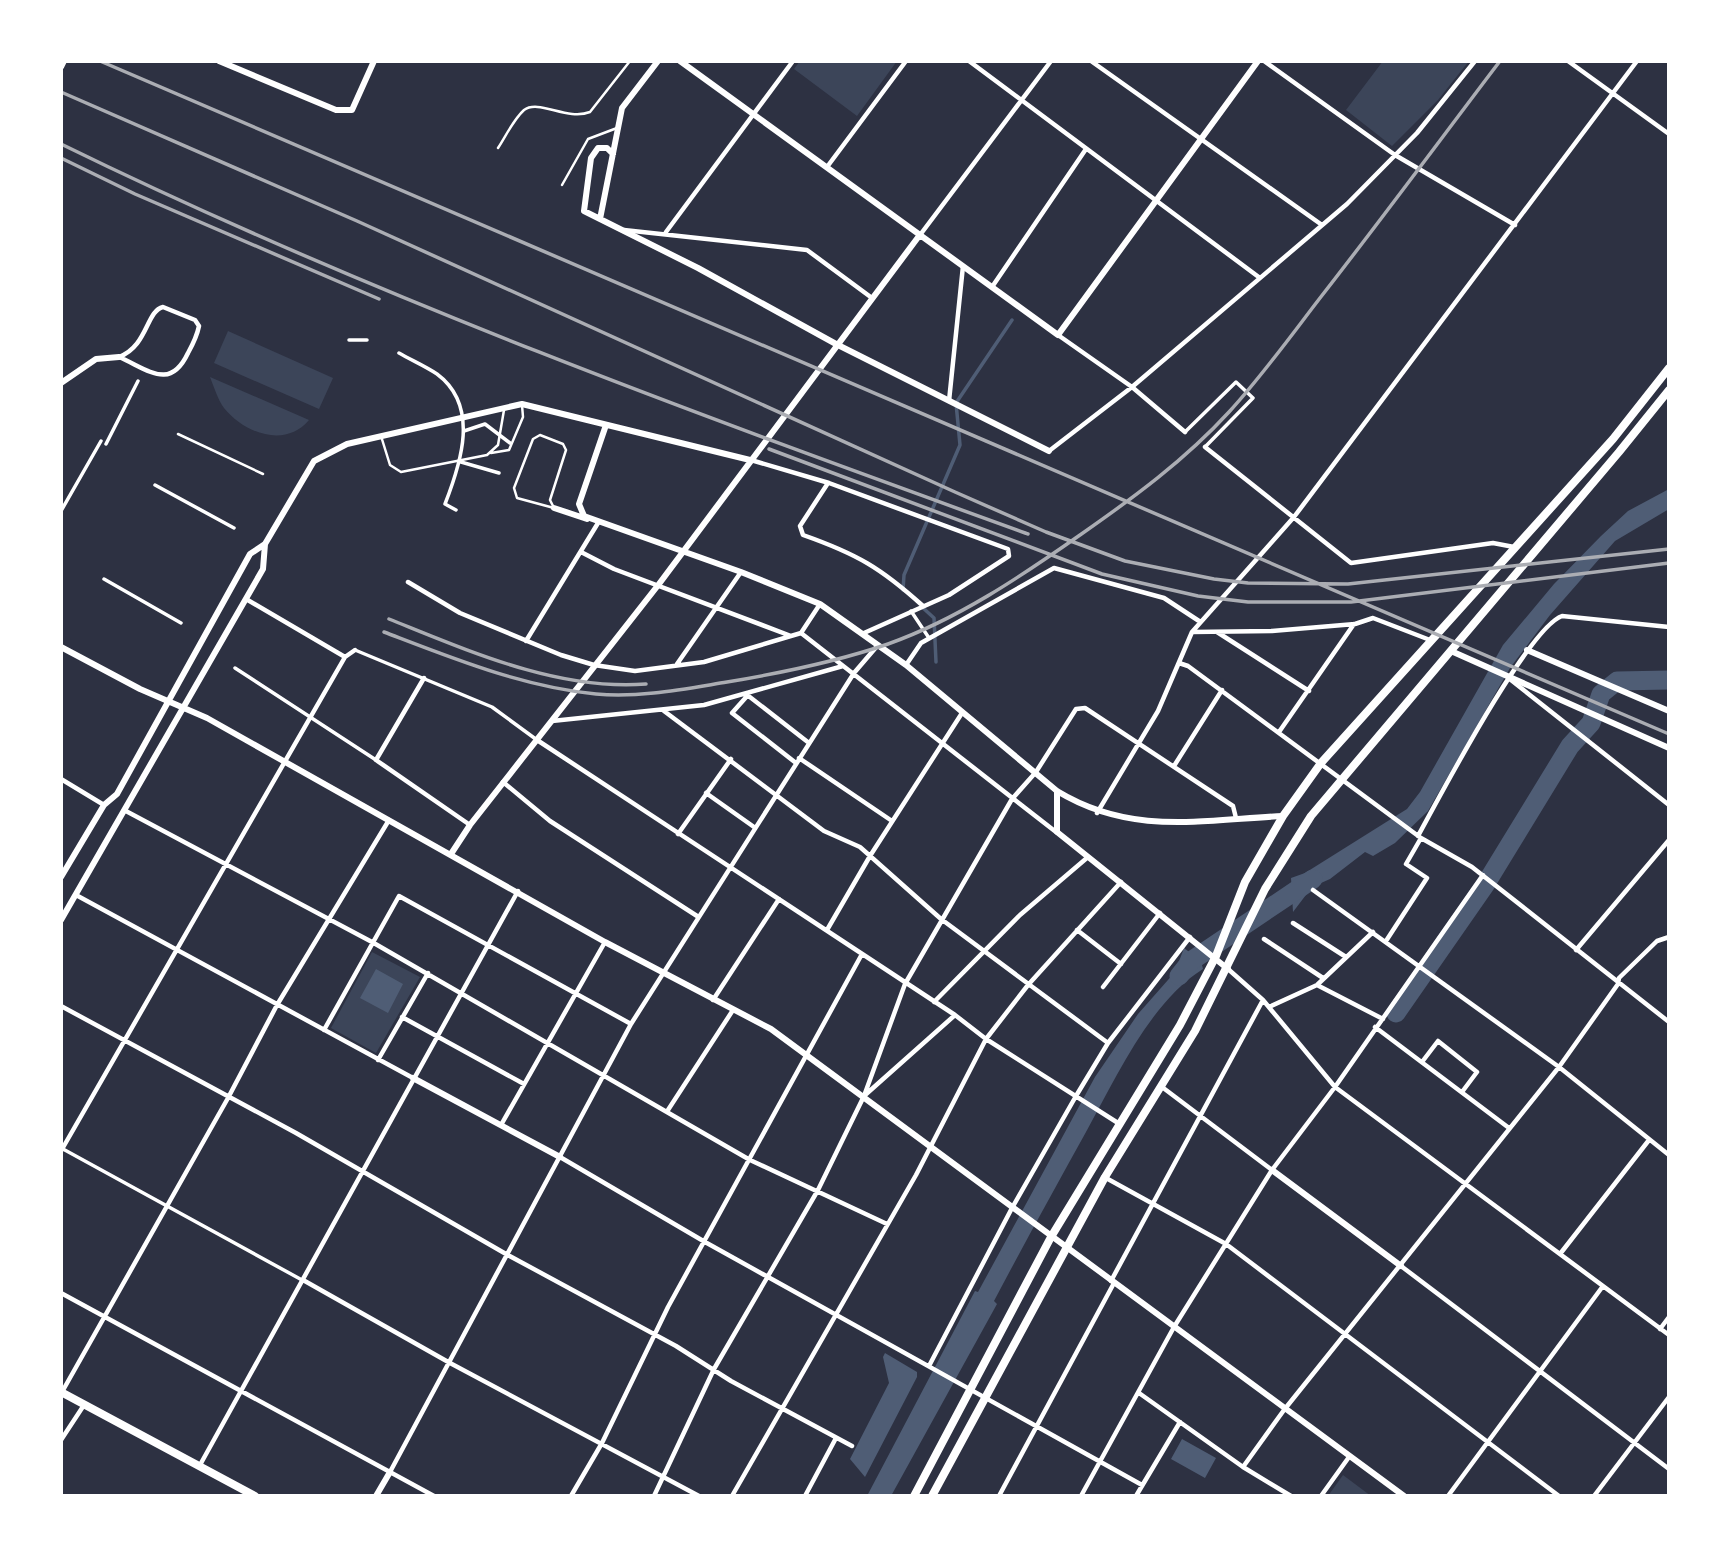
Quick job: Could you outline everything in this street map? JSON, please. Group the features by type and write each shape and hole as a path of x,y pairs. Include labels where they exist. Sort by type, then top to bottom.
{"main road":[{"path":"914,1496 1051,1237 1180,1025 1216,956 1245,882 1283,816 1321,763 1613,439 1669,368"},
{"path":"932,1496 1105,1177 1162,1087 1228,969 1265,890 1311,816 1669,390"},
{"path":"62,1392 255,1496"}],"street":[{"path":"61,67 64,61"},
{"path":"219,61 337,110 352,110 374,61"},
{"path":"600,219 622,108 658,61"},
{"path":"680,61 826,169 1132,387 1185,432 1236,382 1253,398 1205,447 1351,563 1493,543 1515,548"},
{"path":"665,232 793,61"},
{"path":"826,169 906,61"},
{"path":"969,61 1260,278"},
{"path":"451,854 503,782 659,584 836,344 1051,61"},
{"path":"1091,61 1322,225"},
{"path":"1058,334 1258,61"},
{"path":"1264,61 1395,155 1516,225"},
{"path":"613,154 607,148 598,148 591,158 584,211 836,344 1049,451 1132,387 1322,225 1417,133 1475,61"},
{"path":"1568,61 1669,134"},
{"path":"1097,813 1158,711 1199,621 1294,517 1637,61"},
{"path":"992,288 1086,149"},
{"path":"623,230 665,232 807,250 872,298"},
{"path":"949,401 963,267"},
{"path":"61,383 96,359 119,357 138,346 158,308 195,320 199,327 181,369 173,375 162,376 119,357"},
{"path":"349,340 366,340"},
{"path":"399,353 438,374 452,390 463,419 461,462 445,504 456,510"},
{"path":"438,374 443,367"},
{"path":"61,511 138,381"},
{"path":"61,877 104,806 117,794 250,554 265,544 314,461 334,449 506,405 522,404 750,460 829,483 1008,549 1010,556 949,595 864,633"},
{"path":"464,431 485,424 510,443"},
{"path":"589,519 581,512 580,500 606,425"},
{"path":"461,462 499,473"},
{"path":"829,483 800,526 803,535 853,553 894,580 923,606"},
{"path":"155,485 234,528"},
{"path":"554,509 741,572 820,604 906,665 1057,791 1097,813 1169,823 1283,816"},
{"path":"526,641 598,523"},
{"path":"61,920 263,569 265,544"},
{"path":"581,552 614,569 792,636"},
{"path":"906,665 921,643 1054,568 1164,598 1199,621"},
{"path":"677,665 741,572"},
{"path":"104,579 181,624"},
{"path":"408,582 460,613 526,641 594,665 635,671 704,662 792,636 801,632 820,604"},
{"path":"246,599 345,657"},
{"path":"911,611 929,638"},
{"path":"1386,941 1427,878 1406,864 1418,835 1509,678 1551,620 1562,616 1669,627"},
{"path":"1192,632 1272,631 1355,624 1373,618 1430,640"},
{"path":"1279,733 1355,624"},
{"path":"801,632 1216,956 1263,1000 1335,1087 1669,1335"},
{"path":"1216,632 1309,691"},
{"path":"376,1496 631,1024 728,867 854,673 878,644"},
{"path":"61,647 140,689 184,707 518,891 605,942 713,1001 771,1029 1284,1410 1405,1496"},
{"path":"699,1496 450,1363 62,1149 345,657 355,650 492,707 678,834 956,1015 986,1039 1118,1123"},
{"path":"1527,650 1669,711"},
{"path":"1451,651 1669,748"},
{"path":"1179,663 1188,666 1343,777 1418,835 1483,875 1618,985 1669,1022"},
{"path":"552,721 704,705 844,665"},
{"path":"235,668 470,825"},
{"path":"376,760 424,678"},
{"path":"1509,678 1669,805"},
{"path":"1174,766 1222,690"},
{"path":"746,694 809,743"},
{"path":"746,694 732,713 796,764"},
{"path":"654,1496 714,1369 818,1190 864,1096 905,984 940,919 1012,799 1036,772 1076,709 1085,708 1233,806 1236,818"},
{"path":"664,711 824,831 860,848 940,919 1108,1043"},
{"path":"827,930 870,856 962,713"},
{"path":"799,758 892,821"},
{"path":"678,834 731,759"},
{"path":"61,779 104,806"},
{"path":"503,782 550,821 697,916"},
{"path":"1056,832 1057,791"},
{"path":"706,793 754,828"},
{"path":"123,810 226,862 428,973 750,1160 887,1224"},
{"path":"62,1392 228,1098 277,1005 389,820"},
{"path":"1576,950 1669,839"},
{"path":"934,1002 1020,915 1088,857"},
{"path":"1081,1496 1174,1327 1272,1170 1335,1087 1483,875"},
{"path":"732,1496 916,1175 929,1145 986,1039 1028,985 1121,882"},
{"path":"1313,890 1559,1067 1669,1155"},
{"path":"199,1466 518,891"},
{"path":"76,895 560,1157 705,1242 1142,1485"},
{"path":"324,1030 399,896 631,1024"},
{"path":"713,1001 779,899"},
{"path":"1103,987 1160,913"},
{"path":"1293,923 1346,957"},
{"path":"1077,930 1121,964"},
{"path":"1269,1007 1317,985 1373,932"},
{"path":"929,1366 1012,1208 1108,1043 1189,937"},
{"path":"1242,1467 1284,1410 1559,1067 1618,985 1619,978 1657,941 1669,937"},
{"path":"1264,939 1323,978"},
{"path":"500,1125 605,942"},
{"path":"571,1496 602,1443 654,1335 862,954"},
{"path":"378,1060 428,973"},
{"path":"1317,985 1383,1019"},
{"path":"999,1496 1198,1117 1263,1000"},
{"path":"61,1006 852,1447"},
{"path":"668,1110 733,1010"},
{"path":"864,1096 956,1015"},
{"path":"402,1017 524,1084"},
{"path":"1375,1027 1509,1128"},
{"path":"1422,1062 1438,1041 1477,1072 1462,1092"},
{"path":"1162,1087 1198,1117 1669,1468"},
{"path":"1560,1254 1649,1140"},
{"path":"1105,1177 1226,1244 1559,1496"},
{"path":"1448,1496 1604,1286"},
{"path":"61,1293 434,1496"},
{"path":"1660,1329 1669,1317"},
{"path":"1139,1393 1242,1467 1291,1496"},
{"path":"1594,1496 1669,1397"},
{"path":"61,1440 85,1404"},
{"path":"1136,1496 1180,1422"},
{"path":"805,1496 836,1438"},
{"path":"1321,1496 1349,1457"}],"lane":[{"path":"498,148 517,118 529,107 543,107 567,115 590,112 630,61"},
{"path":"562,185 588,139 617,128"},
{"path":"381,436 390,465 401,472 509,450 523,417 522,404"},
{"path":"491,453 498,444 506,405"},
{"path":"178,433 263,474"},
{"path":"540,435 563,444 566,450 550,500 554,509 517,498 514,488 533,439 540,435"}],"shaded area":[{"path":"800,61 897,61 857,116 794,69"},
{"path":"1383,61 1469,61 1438,100 1392,146 1346,110"},
{"path":"228,331 333,378 319,409 214,363"},
{"path":"210,377 309,420 300,429 289,434 254,431 224,408"},
{"path":"1669,489 1669,509 1615,541 1550,615 1510,668 1428,811 1395,843 1373,856 1365,852 1330,879 1312,887 1293,912 1291,878 1305,873 1407,809 1420,792 1503,645 1554,584 1601,536 1628,511"},
{"path":"1184,948 1201,961 1203,969 1184,983 1167,1001 1122,1065 994,1301 997,1304 891,1496 867,1496 975,1291 978,1292 1095,1077 1138,1014 1175,972"},
{"path":"372,952 420,977 376,1053 331,1028"},
{"path":"376,969 403,984 388,1013 360,998"},
{"path":"885,1353 917,1372 917,1377 865,1477 850,1459 889,1383 883,1357"},
{"path":"1182,1439 1216,1458 1205,1478 1171,1459"},
{"path":"1343,1475 1371,1496 1328,1496"}],"waterway":[{"path":"903,590 904,575 960,445 956,403 1012,320"},
{"path":"922,607 934,618 936,662"},
{"path":"1396,1013 1485,885 1570,746 1591,723 1601,694 1617,681 1669,680"},
{"path":"1179,976 1191,961 1313,879"}],"railway":[{"path":"100,61 1669,734"},
{"path":"384,632 462,661 542,685 596,694 629,695 768,675 848,656 914,634 964,610 1100,521 1158,478 1212,430 1276,356 1500,61"},
{"path":"61,92 357,221 955,492 1046,532 1125,561 1248,583 1348,584 1669,549"},
{"path":"61,144 179,200 418,304 661,399 1028,534"},
{"path":"61,158 135,194 379,299"},
{"path":"769,449 1102,574 1198,596 1248,602 1351,602 1669,563"},
{"path":"389,619 482,655 547,675 613,685 646,684"}]}
